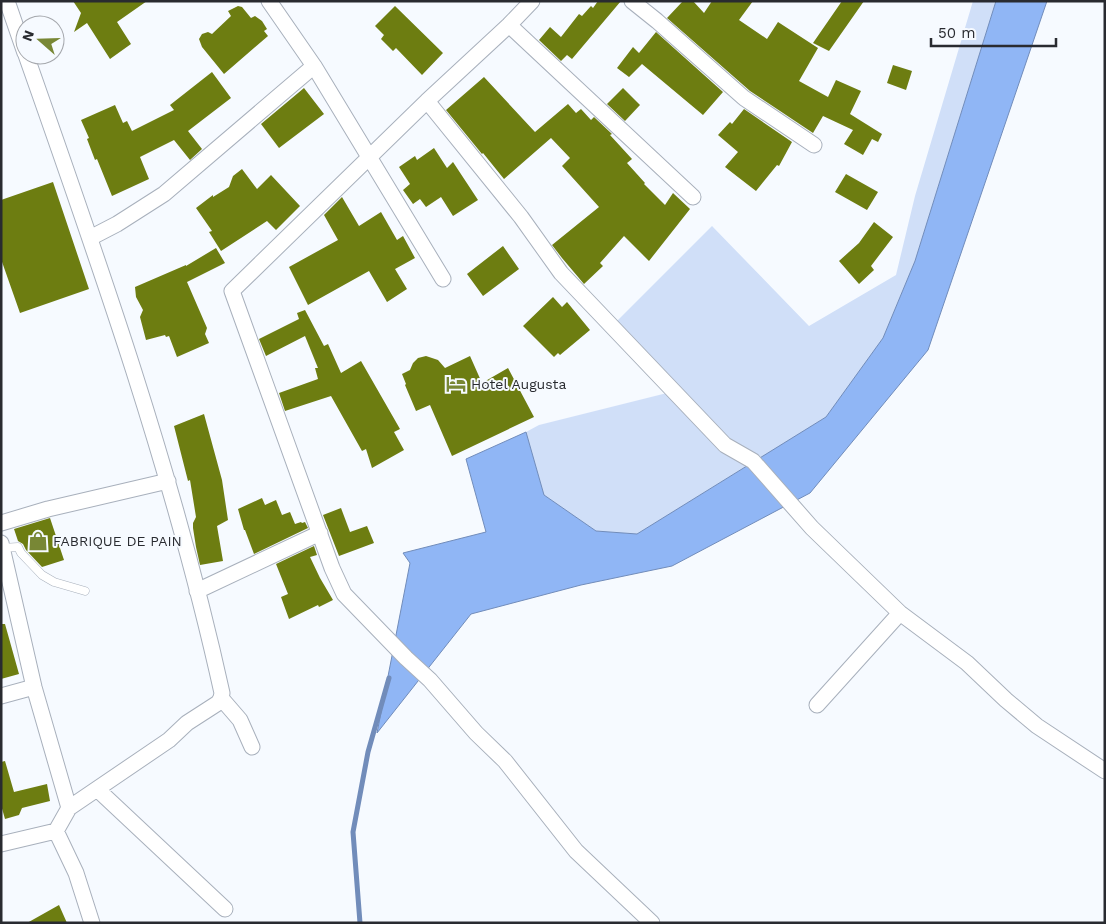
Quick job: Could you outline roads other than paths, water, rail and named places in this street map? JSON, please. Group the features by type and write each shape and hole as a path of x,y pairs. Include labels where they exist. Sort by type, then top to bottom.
{"street":[{"path":"6,1 15,26"},
{"path":"269,1 314,66 442,279"},
{"path":"532,1 510,25 427,101 232,291 332,568 344,594 430,680 476,733 505,761 576,852 652,923"},
{"path":"632,1 744,98 814,145"},
{"path":"510,25 693,197"},
{"path":"1,844 56,831 69,808 169,740 187,723 218,702 222,693 168,481 90,238 29,65"},
{"path":"90,238 118,224 164,194 314,66"},
{"path":"427,101 521,217 561,273 725,445 752,461 812,528 900,613 968,664 1037,726 1105,771"},
{"path":"1,523 48,509 168,481"},
{"path":"197,591 320,534"},
{"path":"2,546 34,687 69,808"},
{"path":"817,705 900,613"},
{"path":"1,696 34,687"},
{"path":"221,698 240,720 252,747"},
{"path":"97,789 225,908"},
{"path":"56,831 76,873 92,923"}],"lane":[{"path":"2,546 18,547 21,553 42,575 54,582 85,591"}],"water":[{"path":"996,1 1047,1 928,350 810,493 672,566 581,585 471,614 377,733 410,563 403,553 486,532 466,459 526,432 544,495 596,531 637,534 826,417 883,338 915,261"}],"waterway":[{"path":"360,923 353,832 368,752 389,678"}],"place":[{"name":"Hotel Augusta","path":"456,384"},
{"name":"FABRIQUE DE PAIN","path":"38,541"}]}
